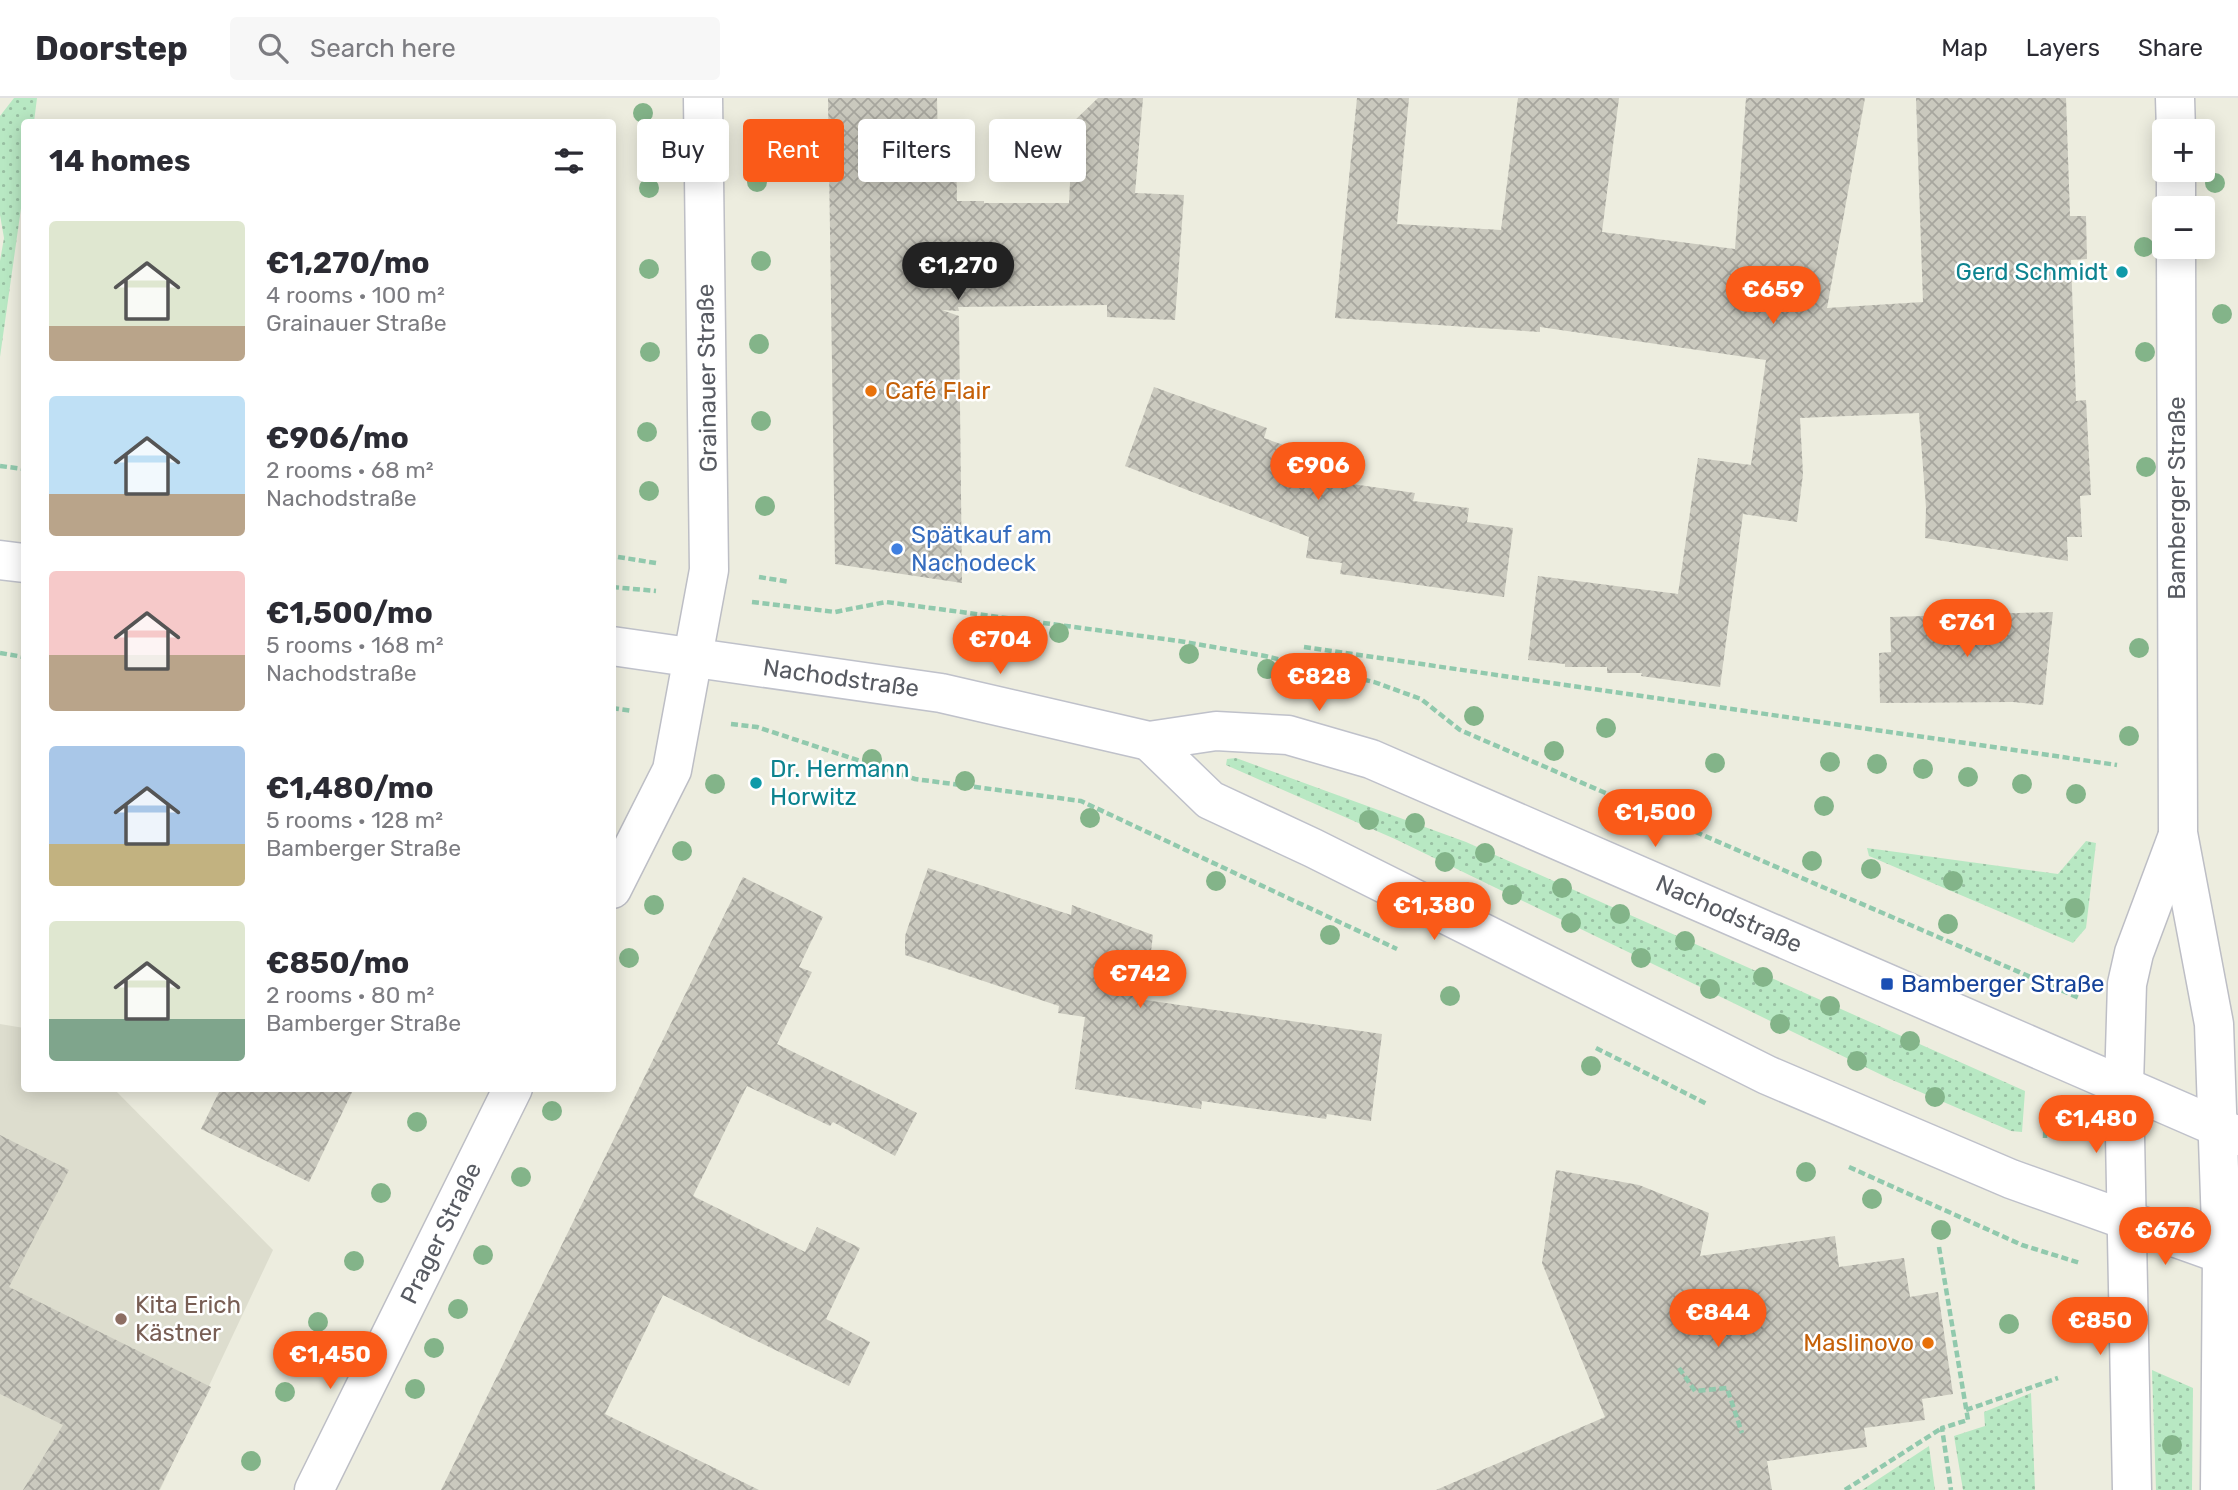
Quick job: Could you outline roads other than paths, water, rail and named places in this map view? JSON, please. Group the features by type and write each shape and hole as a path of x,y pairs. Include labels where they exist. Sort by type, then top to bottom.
{"street":[{"name":"Grainauer Straße","path":"693,657 709,570 704,98"},
{"path":"2175,98 2176,119"},
{"name":"Bamberger Straße","path":"2176,259 2178,833 2214,1024 2227,1132 2230,1258 2220,1490"},
{"path":"0,560 21,563"},
{"name":"Nachodstraße","path":"616,647 941,693 1149,741 1216,730 1288,735 1371,760 2227,1132"},
{"path":"616,881 672,770 693,657"},
{"path":"1149,741 1210,800 1313,848 1767,1075 2011,1179 2230,1258"},
{"name":"Bamberger Straße","path":"2132,1490 2124,1085 2127,984 2134,953 2178,833"},
{"name":"Prager Straße","path":"314,1490 511,1092"}],"place":[{"name":"Gerd Schmidt","path":"2122,272"},
{"name":"Café Flair","path":"871,391"},
{"name":"Spätkauf am Nachodeck","path":"897,549"},
{"name":"Dr. Hermann Horwitz","path":"756,783"},
{"name":"Bamberger Straße","path":"1887,984"},
{"name":"Kita Erich Kästner","path":"121,1319"},
{"name":"Maslinovo","path":"1928,1343"}]}
